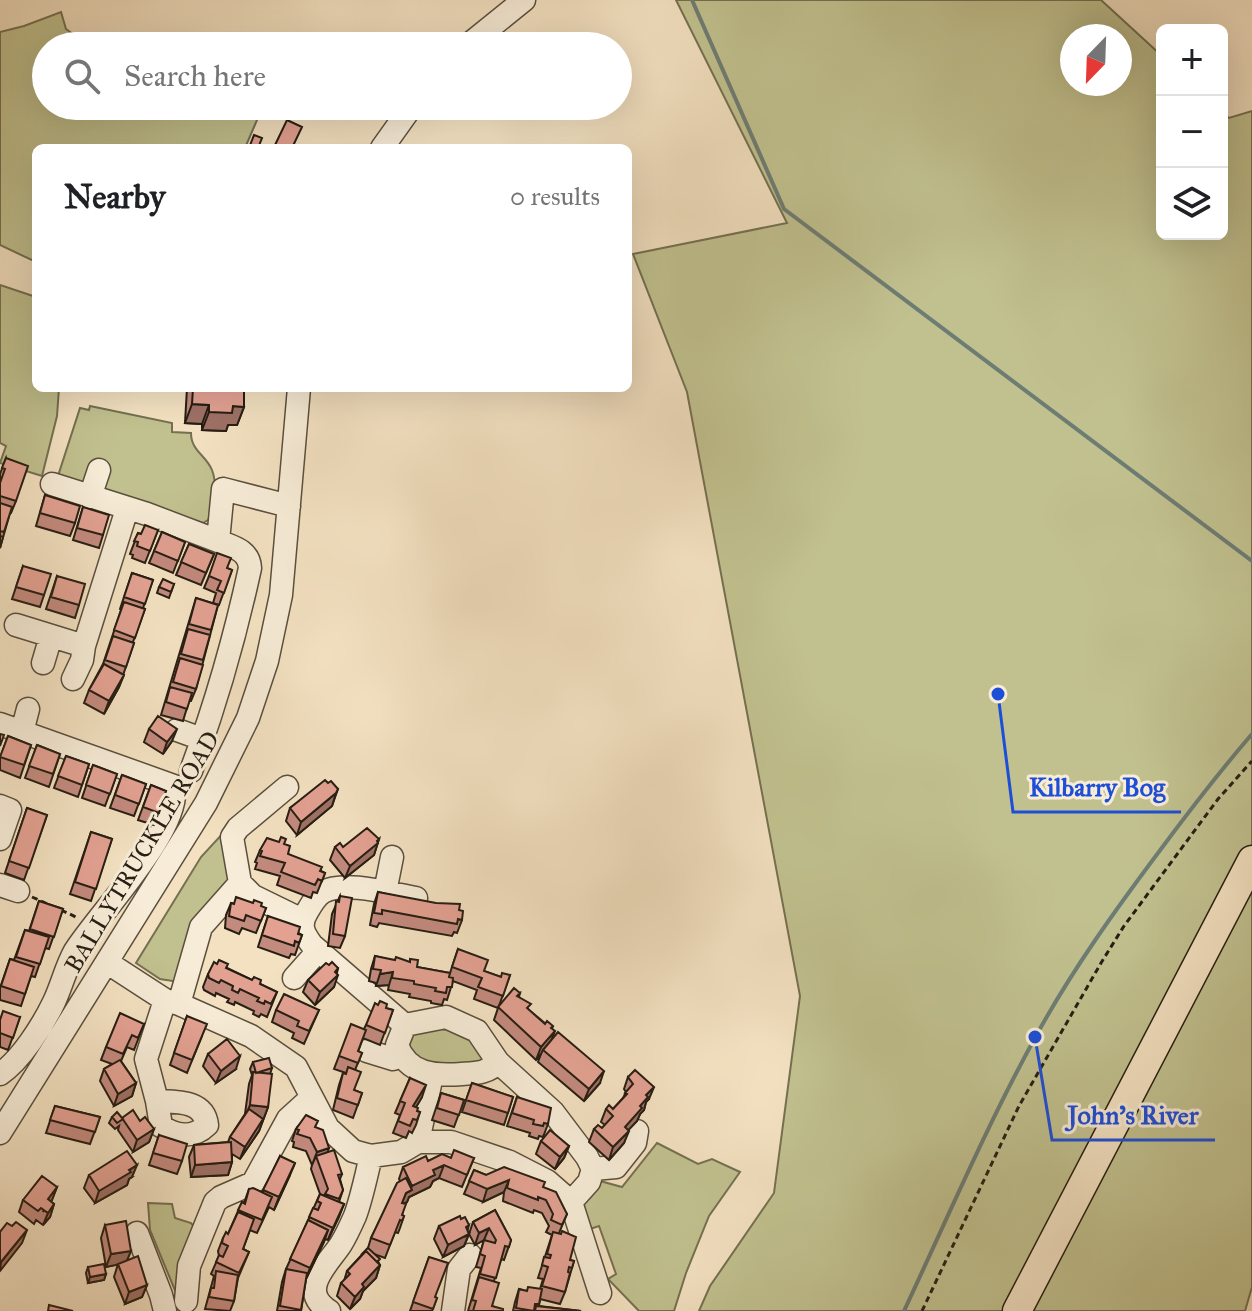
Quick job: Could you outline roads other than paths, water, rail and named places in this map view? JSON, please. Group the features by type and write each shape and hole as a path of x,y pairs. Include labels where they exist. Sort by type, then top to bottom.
{"main road":[{"path":"1017,1311 1252,860"}],"street":[{"path":"484,32 524,0"},
{"path":"385,144 402,120"},
{"name":"BALLYTRUCKLE ROAD","path":"0,1133 216,786 245,725 267,661 277,617 299,392"},
{"path":"90,497 99,470"},
{"path":"52,484 218,541 244,552 250,559 236,635 191,771"},
{"path":"218,541 223,489 289,506"},
{"path":"73,679 82,660 127,509"},
{"path":"16,625 84,646"},
{"path":"43,663 51,636"},
{"path":"22,732 28,709"},
{"path":"0,724 174,786 175,796 158,837 71,959 53,1003 14,1065 0,1074"},
{"path":"177,730 202,739"},
{"path":"287,787 238,828 232,837 240,883 253,896 302,920"},
{"path":"0,806 10,810 0,839"},
{"path":"385,892 392,857"},
{"path":"157,1101 146,1059 201,927 240,883"},
{"path":"405,1025 318,951 303,933 302,920 323,892 346,887 416,898"},
{"path":"294,978 318,951"},
{"path":"108,963 172,1002 251,1036 296,1067 310,1099 328,1128 353,1151 371,1156 401,1152 418,1142 451,1142 510,1162 547,1181 571,1202 600,1293"},
{"path":"405,1025 446,1017 477,1031 498,1062 553,1112 593,1169 589,1182 571,1202"},
{"path":"405,1025 397,1045 401,1056 416,1069 432,1075 482,1073 498,1062"},
{"path":"367,1051 393,1059 401,1056"},
{"path":"418,1142 432,1075"},
{"path":"186,1301 189,1266 215,1202 253,1183 288,1119 310,1099"},
{"path":"593,1169 616,1167 635,1143 637,1131"},
{"path":"329,1311 315,1296 320,1269 341,1245 355,1217 371,1156"},
{"path":"137,1233 165,1311"},
{"path":"436,1260 465,1262 453,1311"}],"waterway":[{"path":"692,0 784,209 1252,561"},
{"path":"904,1311 1001,1104 1064,987 1144,872 1252,734"}],"place":[{"name":"Kilbarry Bog","path":"998,694"},
{"name":"John's River","path":"1035,1037"}]}
